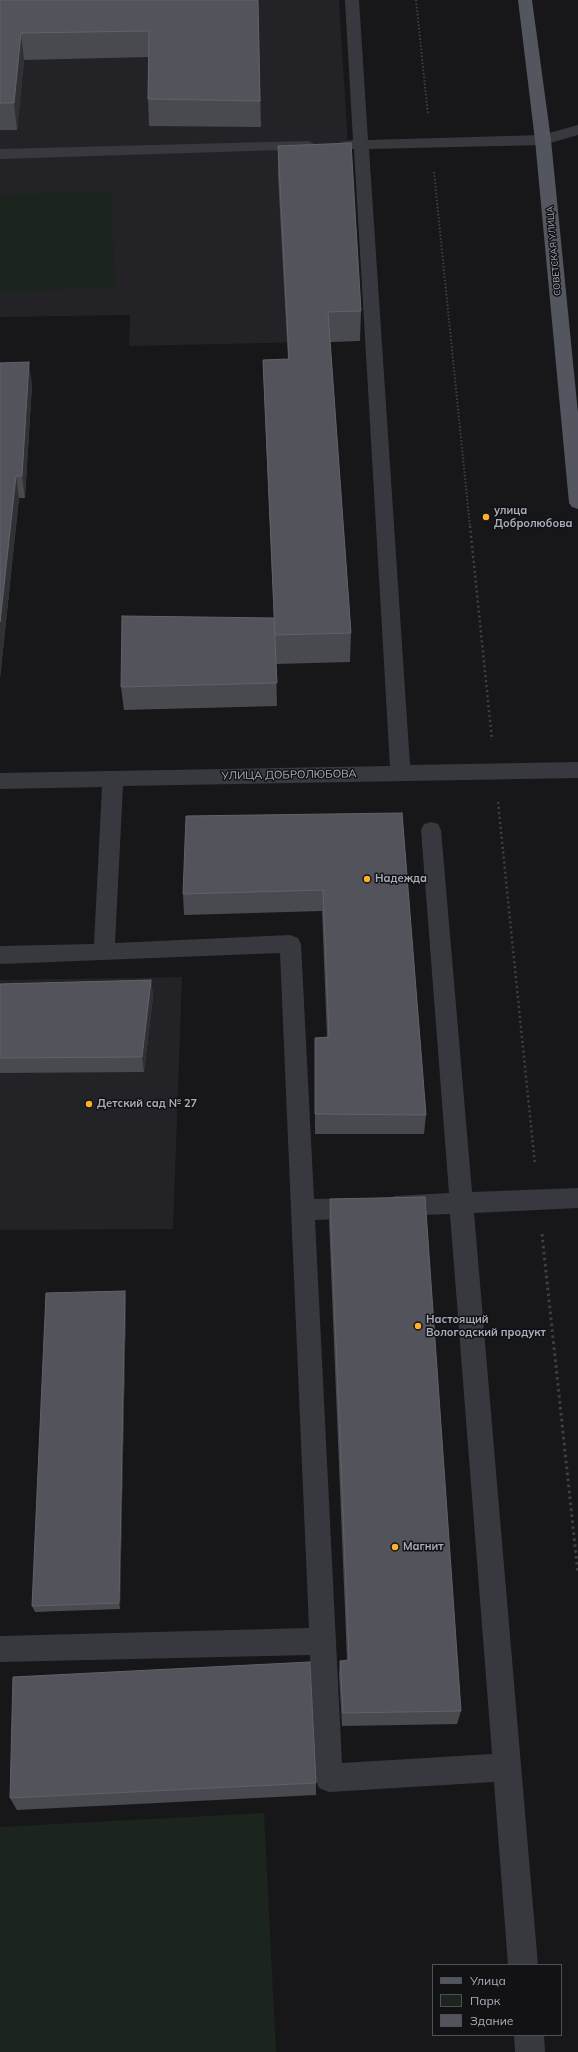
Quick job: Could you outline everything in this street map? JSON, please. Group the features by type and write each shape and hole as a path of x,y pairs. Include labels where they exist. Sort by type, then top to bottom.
{"main road":[{"name":"СОВЕТСКАЯ УЛИЦА","path":"525,0 543,140 578,503"}],"street":[{"path":"352,0 400,773"},
{"path":"0,154 543,140 578,130"},
{"name":"УЛИЦА ДОБРОЛЮБОВА","path":"0,781 578,770"},
{"path":"104,952 113,779"},
{"path":"431,830 523,1964"},
{"path":"0,954 104,952 290,944 329,1778 507,1767"},
{"path":"303,1210 578,1198"},
{"path":"0,1649 323,1641"},
{"path":"529,2036 530,2052"}],"path":[{"path":"416,0 492,747"},
{"path":"497,794 578,1574"}],"shaded area":[{"path":"0,0 339,0 360,341 129,346 130,315 0,317"},
{"name":"Детский сад № 27","path":"182,977 173,1229 0,1230 0,980"}],"green space":[{"path":"111,191 115,287 0,292 0,195"},
{"path":"264,1813 276,2052 0,2052 0,1827"}],"building":[{"path":"0,0 258,0 260,101 148,99 149,31 21,33 14,103 0,103"},
{"path":"351,143 361,311 328,312 351,633 275,635 263,360 289,359 278,146"},
{"path":"29,362 22,476 16,476 0,622 0,363"},
{"path":"122,616 274,618 277,683 121,687"},
{"path":"402,813 426,1115 315,1114 315,1038 329,1037 323,890 183,894 186,816"},
{"path":"151,980 142,1057 0,1058 0,984"},
{"path":"425,1197 461,1711 343,1713 340,1661 349,1660 330,1199"},
{"path":"125,1291 119,1603 32,1606 46,1293"},
{"path":"310,1662 316,1783 10,1798 13,1677"}],"place":[{"name":"улица Добролюбова","path":"486,517"},
{"name":"Надежда","path":"367,879"},
{"name":"Детский сад № 27","path":"89,1104"},
{"name":"Настоящий Вологодский продукт","path":"418,1326"},
{"name":"Магнит","path":"395,1547"}]}
